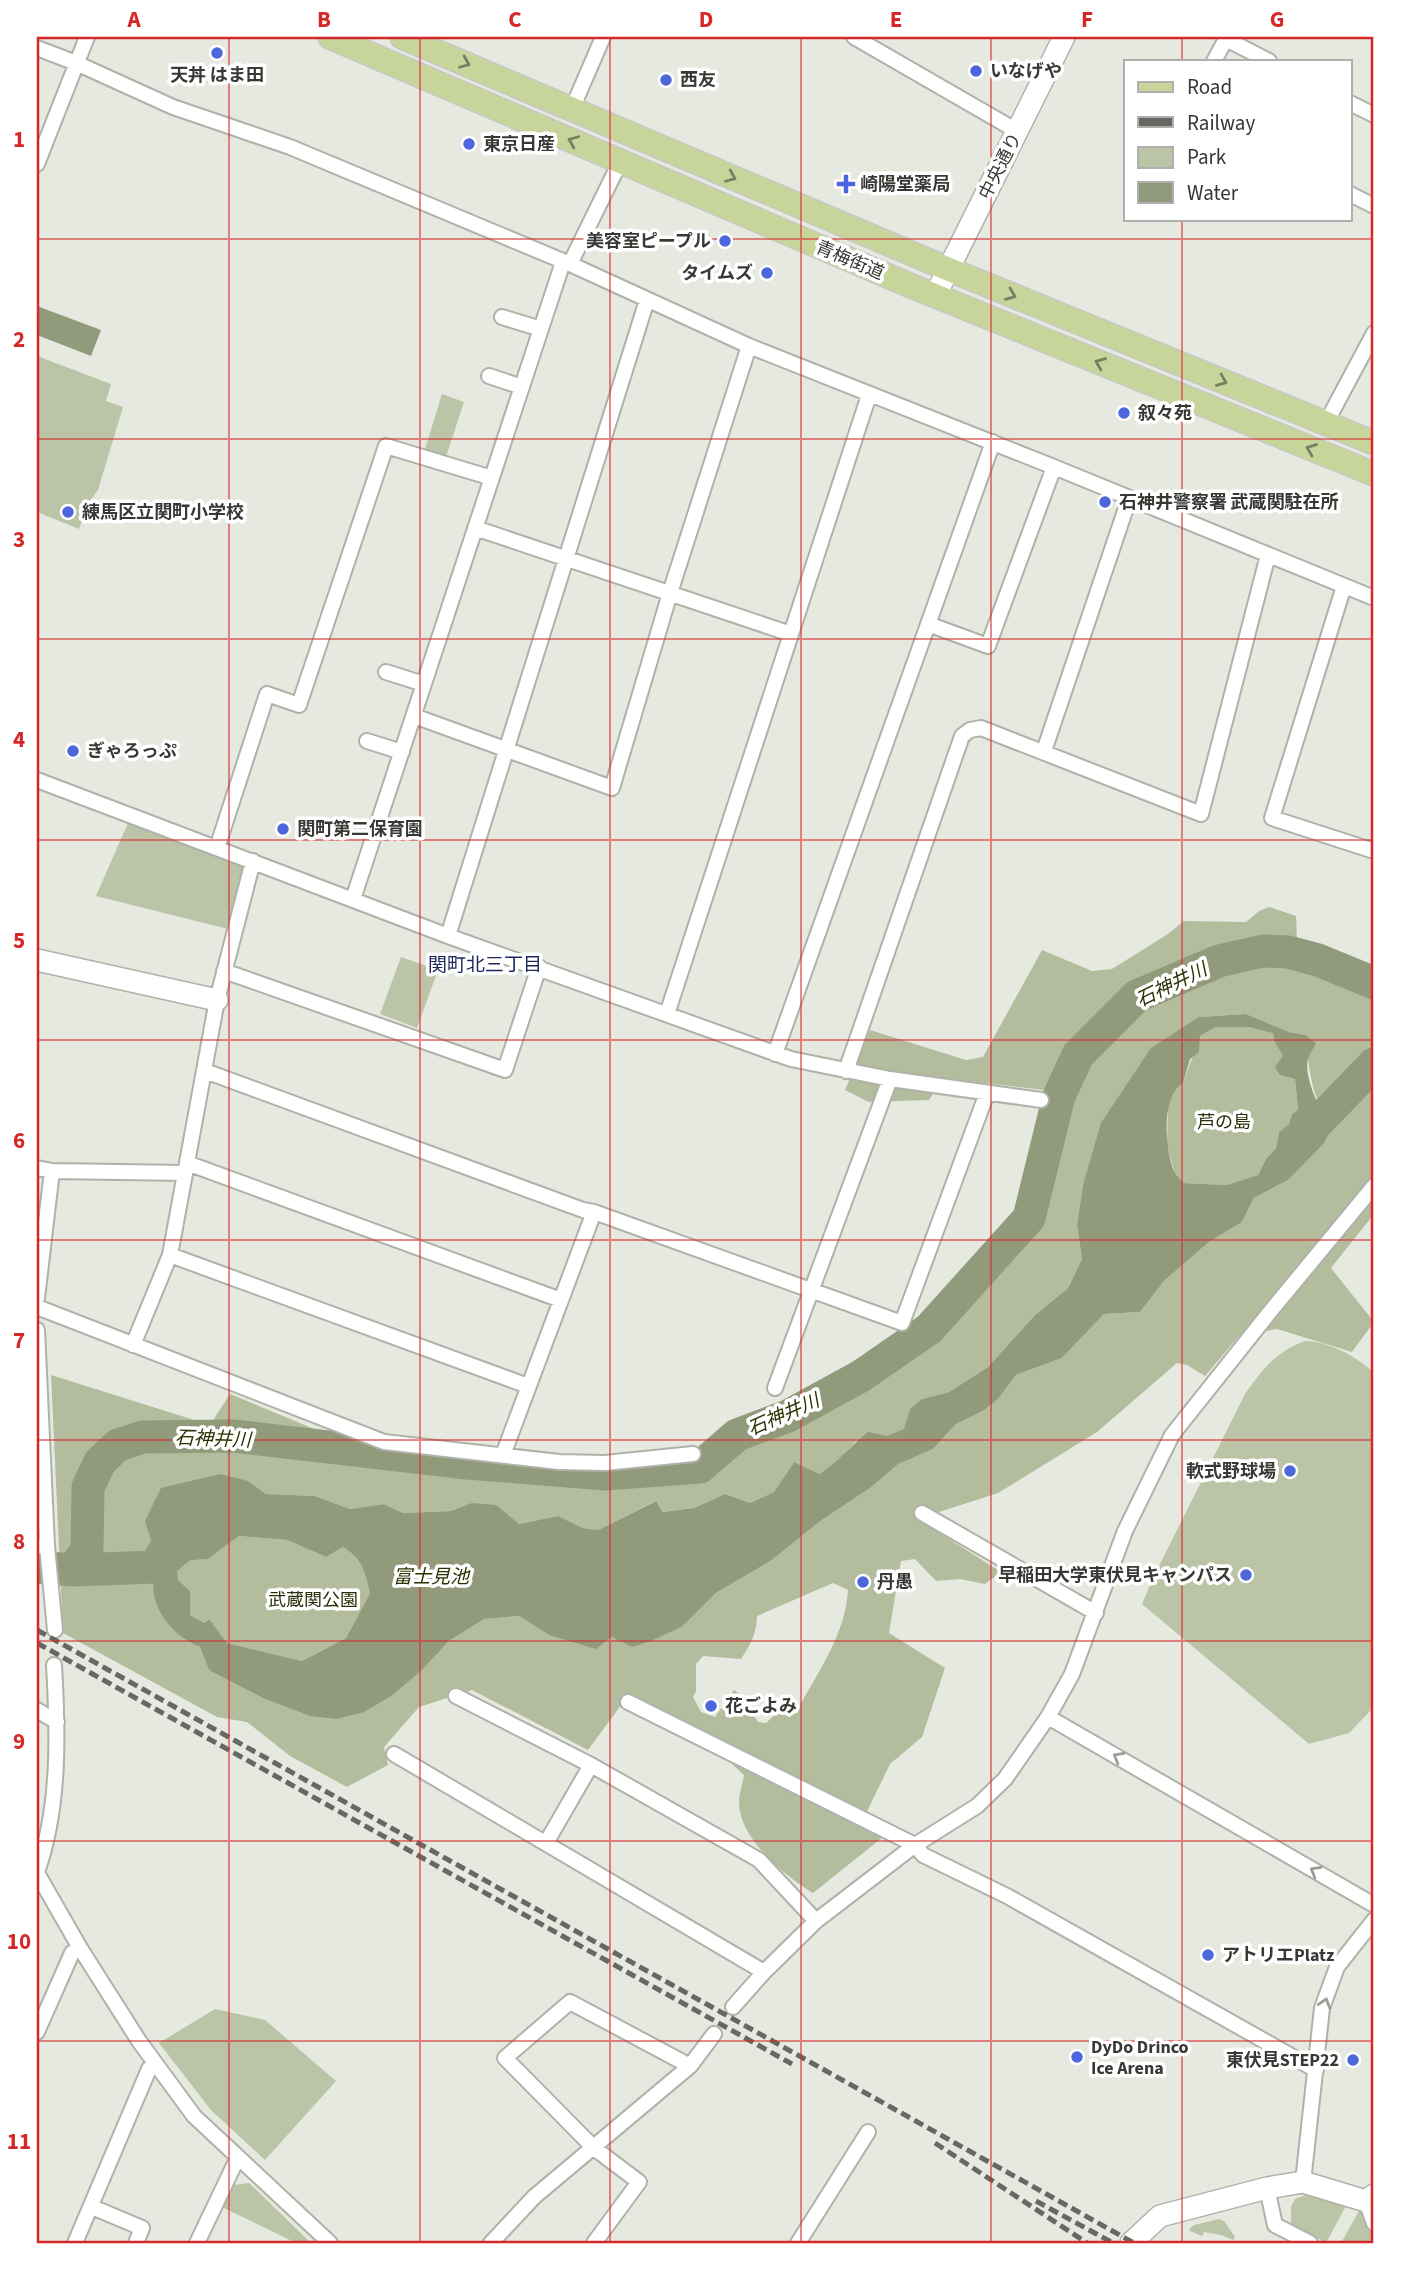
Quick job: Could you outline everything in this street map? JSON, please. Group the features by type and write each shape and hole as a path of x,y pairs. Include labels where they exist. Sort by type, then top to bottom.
{"main road":[{"name":"青梅街道","path":"330,37 935,296 1374,474"},
{"name":"青梅街道","path":"402,37 887,244 1374,443"},
{"path":"876,271 887,244"}],"street":[{"path":"37,164 87,37"},
{"path":"572,109 603,37"},
{"path":"854,37 1017,131"},
{"name":"中央通り","path":"935,296 1064,37"},
{"path":"1215,60 1226,38 1267,60"},
{"path":"37,48 173,107 290,147 566,263 869,396 993,442 1374,598"},
{"path":"1352,104 1374,116"},
{"path":"353,899 541,329 566,263 620,162"},
{"path":"1352,195 1374,206"},
{"path":"449,936 648,300"},
{"path":"502,317 541,329"},
{"path":"1326,423 1374,333"},
{"path":"414,716 612,788 670,593 750,346"},
{"path":"489,376 522,387"},
{"path":"667,1014 869,396"},
{"path":"775,1054 993,442"},
{"path":"217,848 267,694 299,705 386,446 492,478"},
{"path":"928,624 988,646 1054,467"},
{"path":"1044,751 1129,499"},
{"path":"475,528 791,634"},
{"path":"846,1072 962,736 970,730 981,728 1201,814 1268,555"},
{"path":"1345,586 1272,818 1374,851"},
{"path":"386,672 424,684"},
{"path":"367,741 402,752"},
{"path":"37,780 449,936 775,1054 846,1072 1041,1100"},
{"path":"133,1345 170,1255 217,1000 253,861"},
{"path":"37,960 217,1000"},
{"path":"224,971 505,1070 539,967"},
{"path":"205,1071 583,1210 902,1323 987,1093"},
{"path":"775,1388 890,1079"},
{"path":"37,1168 52,1171 186,1168 561,1300"},
{"path":"37,1298 52,1171"},
{"path":"733,2007 816,1921 915,1845 976,1806 1005,1779 1048,1717 1072,1674 1125,1531 1172,1435 1269,1312 1374,1186"},
{"path":"503,1455 594,1212"},
{"path":"170,1255 528,1386"},
{"path":"37,1307 384,1443 559,1462 605,1463 693,1454"},
{"path":"37,1330 44,1550 55,1630"},
{"path":"922,1513 1096,1613"},
{"path":"54,1665 57,1722 53,1796 45,1850 37,1873 80,1948 155,2064 194,2116 330,2243"},
{"path":"456,1696 591,1765 759,1860 816,1921"},
{"path":"628,1702 915,1845 923,1855 1007,1896 1315,2070"},
{"path":"37,1710 57,1722"},
{"path":"1048,1717 1374,1905"},
{"path":"394,1754 764,1972"},
{"path":"546,1843 591,1765"},
{"path":"1303,2182 1322,2008 1337,1967 1374,1920"},
{"path":"37,2032 72,1953 80,1948"},
{"path":"594,2243 639,2182 594,2148 505,2058 570,2002 690,2066"},
{"path":"491,2243 534,2197 690,2066 714,2034"},
{"path":"75,2243 149,2069 155,2064"},
{"path":"798,2243 868,2132"},
{"path":"197,2243 238,2157"},
{"path":"1131,2243 1160,2216 1267,2188 1303,2182 1370,2198 1374,2223"},
{"path":"1267,2188 1275,2225 1310,2243"},
{"path":"92,2207 142,2228 136,2243"}],"green space":[{"path":"37,356 111,384 106,401 123,407 98,490 87,505 79,529 37,512"},
{"path":"442,394 464,402 446,457 425,449"},
{"path":"128,823 245,867 228,929 96,896"},
{"path":"1269,907 1296,916 1298,963 1374,993 1374,1214 1331,1268 1374,1322 1352,1352 1277,1329 1239,1336 1205,1376 1187,1365 1177,1363 1097,1432 998,1493 936,1513 927,1525 1001,1572 985,1584 960,1579 936,1581 915,1559 901,1561 889,1633 945,1668 922,1737 890,1764 860,1826 883,1837 813,1893 765,1855 746,1829 739,1802 744,1775 686,1722 630,1693 588,1750 472,1690 419,1707 384,1747 388,1765 347,1787 290,1756 247,1722 217,1717 63,1633 51,1375 210,1425 230,1394 394,1462 475,1472 615,1480 709,1469 742,1441 779,1426 927,1341 1031,1225 1056,1143 1061,1092 943,1078 929,1100 869,1102 845,1090 870,1030 966,1060 983,1057 1042,950 1092,971 1112,969 1184,921 1246,922 1259,911","holes":["1246,1014 1289,1032 1305,1035 1312,1083 1319,1105 1331,1128 1288,1180 1254,1198 1242,1222 1209,1242 1164,1281 1140,1312 1104,1314 1062,1358 1016,1375 998,1399 983,1411 956,1424 933,1449 898,1463 870,1488 819,1522 772,1560 716,1593 683,1626 632,1646 611,1637 549,1635 519,1616 484,1619 449,1641 422,1670 209,1670 200,1647 180,1636 164,1619 155,1599 154,1576 143,1557 151,1540 248,1481 266,1494 315,1496 350,1509 384,1504 403,1513 451,1511 471,1503 519,1524 558,1516 583,1528 598,1530 655,1501 661,1512 694,1508 725,1494 750,1503 774,1492 794,1462 818,1474 835,1465 856,1441 887,1436 905,1429 922,1399 949,1392 988,1367 1035,1315 1068,1288 1082,1259 1077,1225 1083,1185 1199,1017","833,1583 848,1590 842,1621 823,1665 799,1707 791,1715 779,1711 766,1723 758,1722 741,1695 734,1690 715,1717 701,1712 693,1697 696,1691 696,1664 703,1656 741,1659 752,1639 757,1616"]},
{"path":"401,957 438,970 417,1028 380,1014"},
{"name":"芦の島","path":"1216,1027 1249,1027 1273,1032 1274,1041 1283,1056 1280,1075 1295,1079 1298,1110 1292,1114 1289,1124 1279,1132 1276,1148 1266,1159 1258,1175 1227,1185 1183,1183 1174,1171 1167,1145 1168,1103 1175,1087 1183,1083 1200,1036"},
{"name":"軟式野球場","path":"1305,1341 1342,1351 1374,1373 1374,1707 1349,1733 1309,1744 1142,1604 1245,1394 1270,1362"},
{"name":"武蔵関公園","path":"239,1536 287,1540 326,1557 343,1547 355,1556 364,1572 370,1593 346,1638 302,1661 227,1643 208,1619 204,1623 190,1615 190,1591 178,1580 177,1560 208,1559"},
{"path":"215,2009 265,2020 336,2081 265,2160 211,2110 159,2043"},
{"path":"249,2183 311,2243 296,2243 222,2207 233,2185"},
{"path":"1308,2194 1347,2204 1326,2243 1291,2223 1291,2207 1295,2199"},
{"path":"1359,2211 1371,2225 1371,2243 1341,2243"},
{"path":"1219,2219 1224,2221 1235,2237 1233,2240 1204,2232 1202,2236 1189,2229 1194,2225"}],"water":[{"path":"37,306 101,330 91,356 37,335"},
{"name":"富士見池","path":"1246,1014 1289,1032 1305,1035 1316,1043 1307,1066 1314,1094 1331,1128 1324,1143 1288,1180 1254,1198 1242,1222 1209,1242 1164,1281 1140,1312 1104,1314 1062,1358 1016,1375 998,1399 983,1411 956,1424 933,1449 898,1464 870,1488 819,1522 772,1560 716,1593 683,1626 632,1647 611,1637 596,1649 549,1635 519,1616 484,1619 449,1641 422,1670 391,1696 364,1712 337,1719 310,1716 263,1698 209,1670 200,1647 180,1636 164,1619 155,1599 154,1576 142,1557 151,1540 145,1521 161,1488 220,1474 248,1481 266,1494 315,1496 350,1509 384,1504 403,1513 451,1511 471,1503 496,1505 519,1524 558,1516 583,1528 598,1530 656,1501 662,1512 694,1508 725,1494 750,1503 774,1492 794,1462 819,1474 868,1432 887,1436 904,1429 910,1409 922,1399 949,1392 988,1367 1035,1315 1068,1288 1082,1259 1077,1225 1083,1185 1101,1123 1151,1048 1199,1017","holes":["1216,1027 1249,1027 1273,1033 1274,1041 1283,1056 1275,1067 1280,1075 1295,1079 1298,1110 1292,1114 1289,1124 1279,1132 1276,1148 1266,1159 1258,1175 1227,1185 1183,1183 1170,1160 1168,1110 1171,1099 1183,1083 1190,1059 1199,1052 1200,1036","239,1536 287,1540 326,1557 343,1547 355,1556 364,1572 370,1593 346,1638 302,1661 227,1643 209,1619 204,1623 190,1615 190,1591 178,1580 177,1561 208,1559"]}],"waterway":[{"name":"石神井川","path":"73,1570 87,1550 88,1487 100,1462 118,1445 143,1437 233,1436 467,1463 605,1474 700,1467 737,1435 788,1416 861,1376 929,1329 1029,1218 1059,1096 1078,1055 1137,996 1219,961 1263,951 1288,952 1318,960 1374,983"},
{"name":"石神井川","path":"1314,1126 1374,1064"},
{"name":"石神井川","path":"37,1567 73,1570 156,1567 186,1542"}],"railway":[{"path":"37,1630 1134,2243"},
{"path":"37,1643 792,2064"},
{"path":"935,2143 1087,2243"},
{"path":"1036,2201 1113,2243"}],"place":[{"name":"天丼 はま田","path":"217,53"},
{"name":"いなげや","path":"976,71"},
{"name":"西友","path":"666,80"},
{"name":"東京日産","path":"469,144"},
{"name":"崎陽堂薬局","path":"846,184"},
{"name":"美容室ピープル","path":"725,241"},
{"name":"タイムズ","path":"767,273"},
{"name":"叙々苑","path":"1124,413"},
{"name":"石神井警察署 武蔵関駐在所","path":"1105,502"},
{"name":"練馬区立関町小学校","path":"68,512"},
{"name":"ぎゃろっぷ","path":"73,751"},
{"name":"関町第二保育園","path":"283,829"},
{"name":"軟式野球場","path":"1290,1471"},
{"name":"早稲田大学東伏見キャンパス","path":"1246,1575"},
{"name":"丹愚","path":"863,1582"},
{"name":"花ごよみ","path":"711,1706"},
{"name":"アトリエPlatz","path":"1208,1955"},
{"name":"DyDo Drinco Ice Arena","path":"1077,2057"},
{"name":"東伏見STEP22","path":"1353,2060"}],"district":[{"name":"関町北三丁目","path":"485,964"}]}
